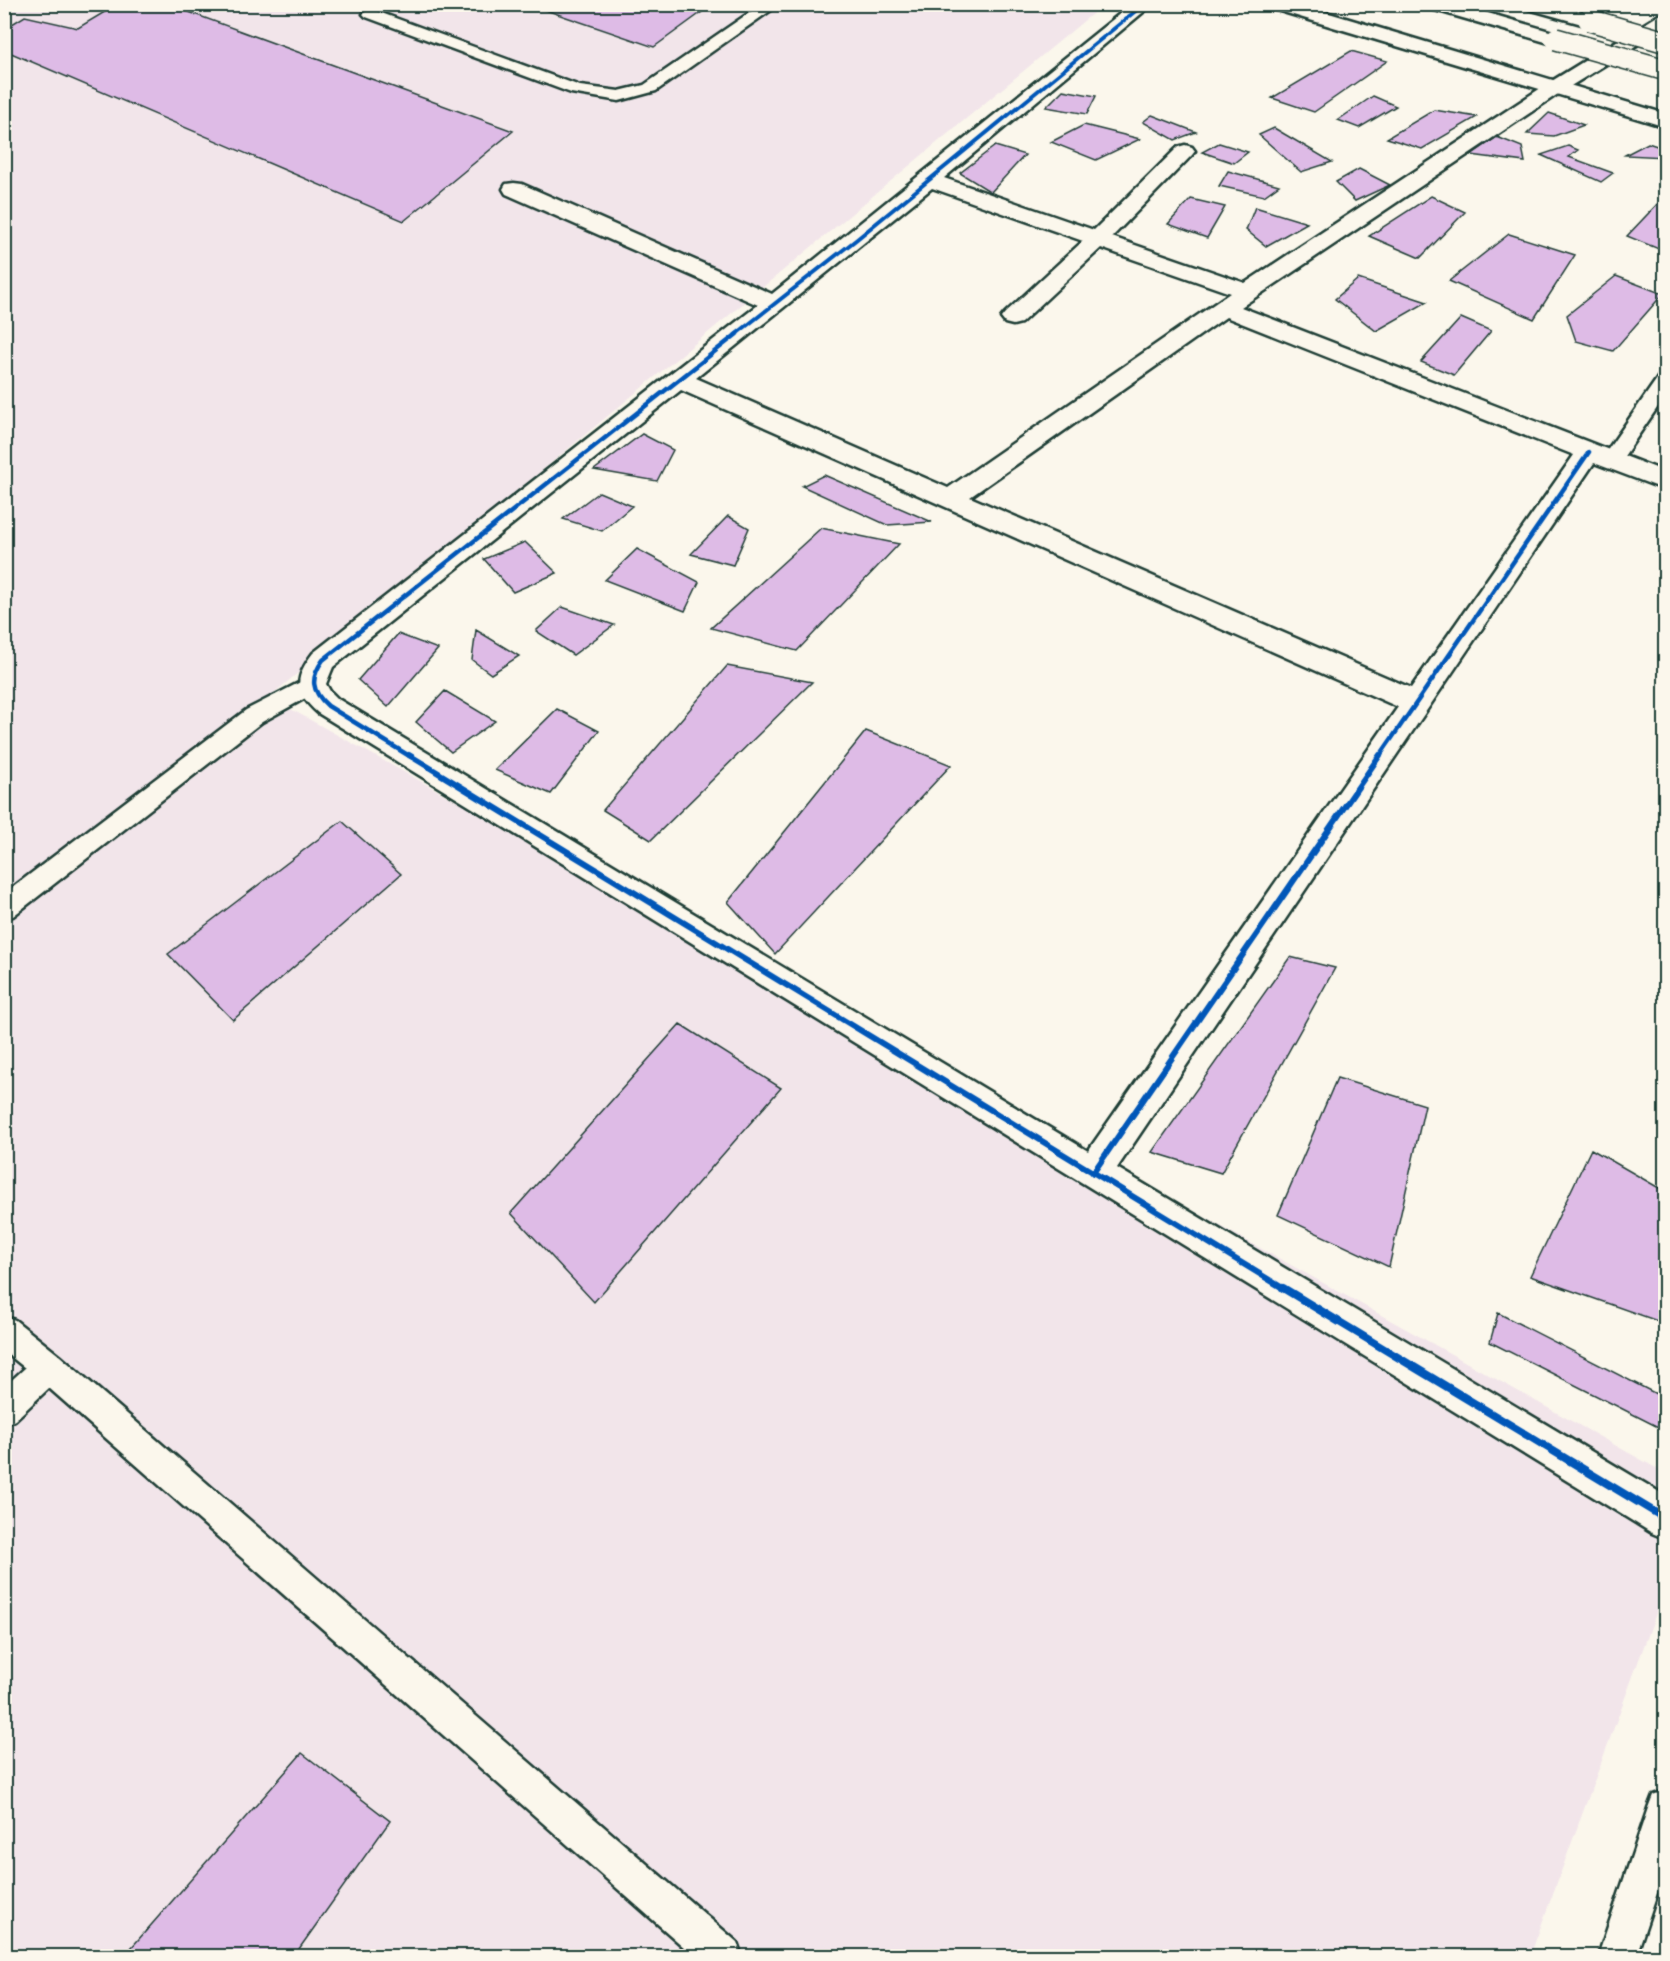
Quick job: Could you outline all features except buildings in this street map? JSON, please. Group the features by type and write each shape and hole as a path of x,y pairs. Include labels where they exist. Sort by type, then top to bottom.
{"main road":[{"path":"1144,4 775,304 323,660 315,671 312,684 318,697 328,706 1665,1519"},
{"path":"1277,4 1665,121"},
{"path":"1435,4 1665,70"},
{"path":"1532,4 1665,42"},
{"path":"950,499 1224,308 1554,88 1665,19"},
{"path":"1013,318 1098,240 1185,151"},
{"path":"929,180 1248,292"},
{"path":"514,189 775,304"},
{"path":"1224,308 1665,482"},
{"path":"679,380 1417,703"},
{"path":"1093,1173 1417,703 1600,456"}],"lane":[{"path":"371,14 577,90 597,95 619,96 650,88 773,4"},
{"path":"1600,456 1665,380"},
{"path":"4,909 254,716 312,684"},
{"path":"4,1331 50,1367 723,1956"},
{"path":"4,1409 50,1367"},
{"path":"1617,1956 1665,1808"}],"shaded area":[{"path":"5,5 1103,5 269,697 1665,1473 1665,1589 1530,1956 5,1956"}],"cycle path":[{"path":"1144,4 857,239 323,660 315,671 312,684 318,697 328,706 1093,1173 1666,1519"},
{"path":"1093,1173 1589,452"}]}
